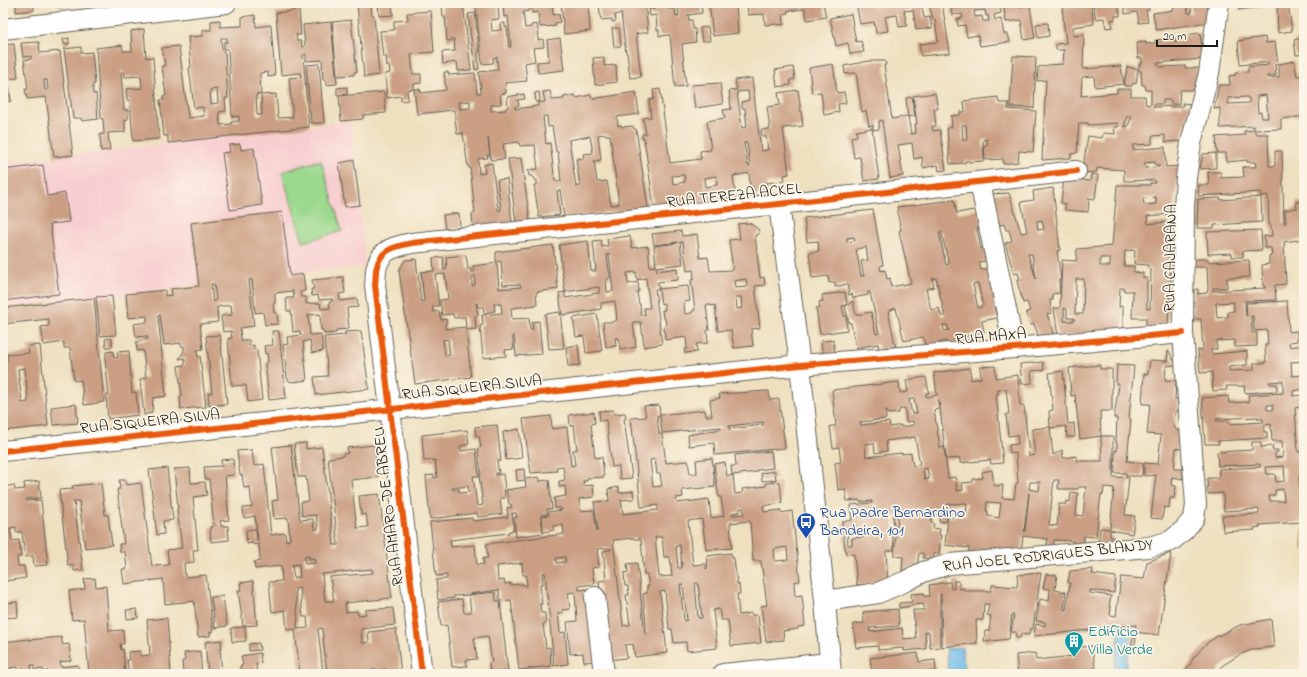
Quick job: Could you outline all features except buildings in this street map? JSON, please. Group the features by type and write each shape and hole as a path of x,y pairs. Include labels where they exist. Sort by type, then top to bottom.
{"street":[{"path":"3,29 226,3"},
{"name":"RUA CAJARANA","path":"1194,518 1196,505 1183,333 1184,208 1191,142 1209,73 1219,3"},
{"name":"RUA TEREZA ACKEL","path":"395,246 1076,171"},
{"path":"980,182 1014,348"},
{"path":"723,674 830,668 825,601 800,365 779,204"},
{"name":"RUA AMARO DE ABREU","path":"395,246 382,255 377,266 375,285 422,674"},
{"name":"RUA MAXA","path":"800,365 1183,333"},
{"name":"RUA SIQUEIRA SILVA","path":"3,451 800,365"},
{"name":"RUA JOEL RODRIGUES BLANDY","path":"825,601 878,593 923,572 950,564 1149,547 1171,541 1184,530 1194,518"},
{"path":"595,597 604,674"}],"shaded area":[{"path":"351,121 366,266 3,308 3,164"}],"green space":[{"path":"321,160 342,231 303,242 282,172"}],"water":[{"path":"1120,630 1132,631 1125,674 1113,674"},
{"path":"962,647 965,673 949,674 946,649"}],"cycle path":[{"path":"422,674 375,285 377,266 379,260 386,252 395,247 412,243 1076,171"},
{"path":"3,451 800,365 1183,333"}],"place":[{"name":"Rua Padre Bernardino Bandeira, 101","path":"806,539"},
{"name":"Edifício Villa Verde","path":"1074,658"}]}
